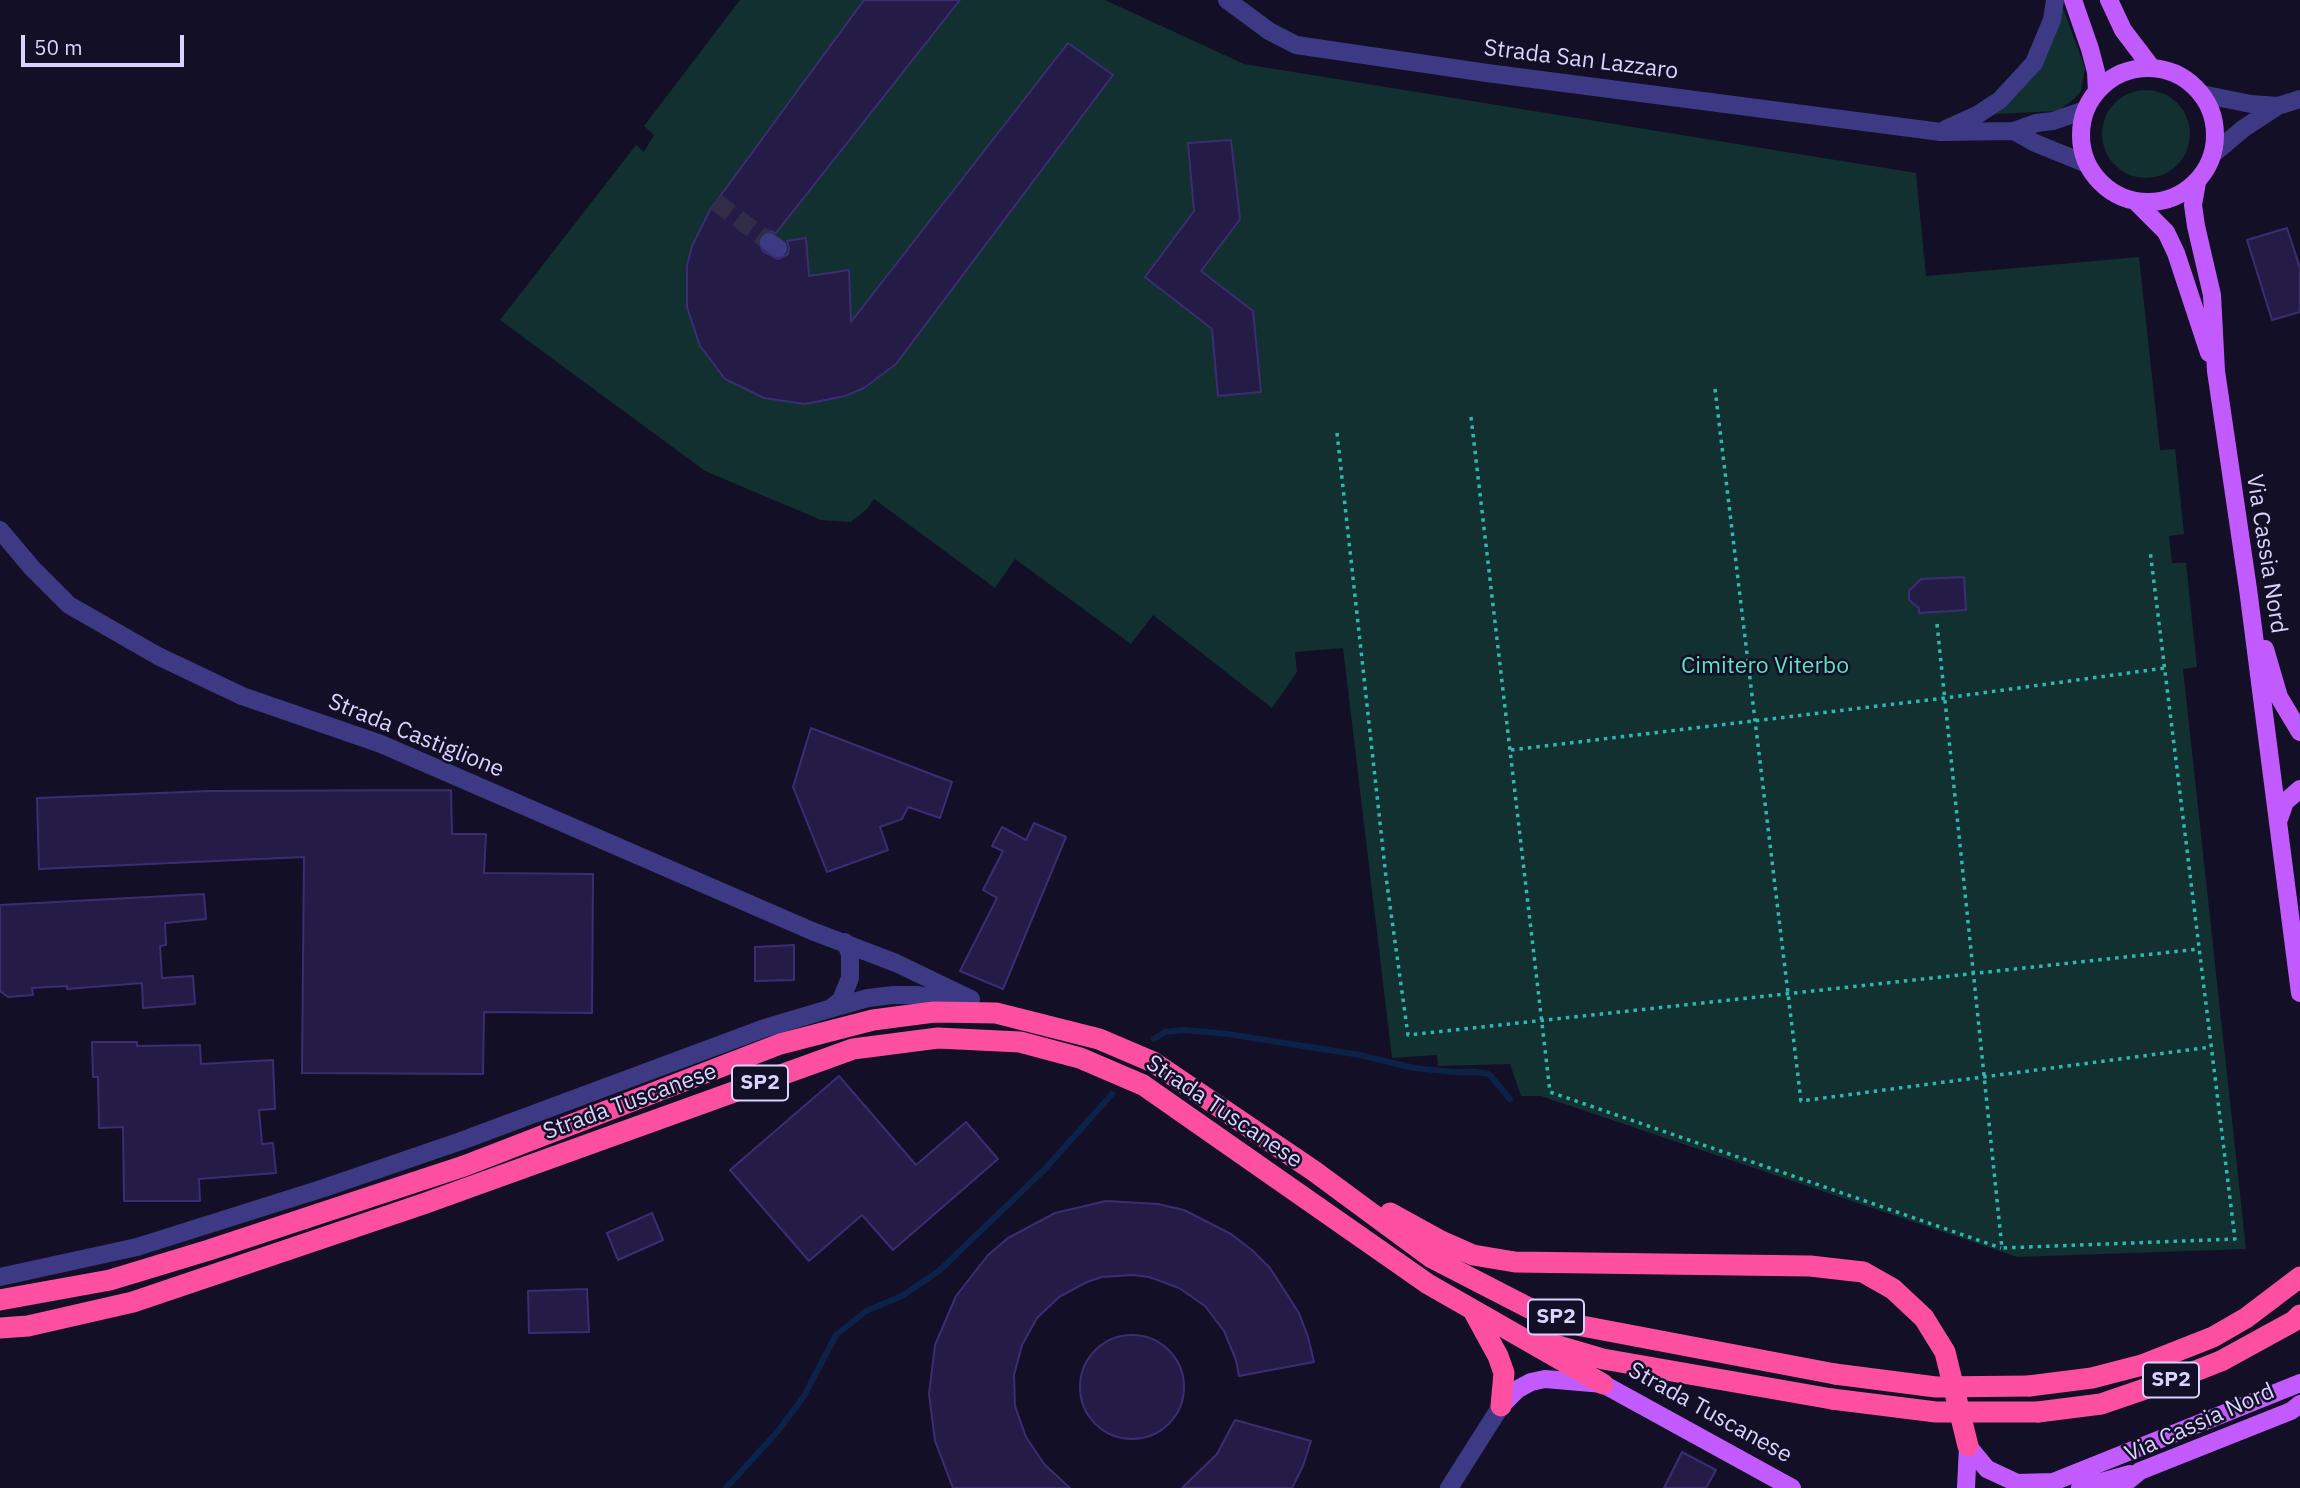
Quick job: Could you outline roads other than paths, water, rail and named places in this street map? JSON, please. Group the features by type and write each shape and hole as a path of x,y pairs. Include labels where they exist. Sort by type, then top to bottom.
{"highway":[{"path":"971,999 996,1013"},
{"name":"Strada Tuscanese","path":"0,1300 110,1280 209,1250 464,1166 780,1044 928,1006 996,1013 1099,1039 1153,1062 1314,1171"},
{"name":"Strada Tuscanese","path":"0,1328 27,1326 133,1302 423,1204 853,1049 938,1038 1020,1042 1080,1058 1143,1085 1428,1284 1507,1331"},
{"path":"1314,1171 1439,1240 1473,1255 1515,1262 1810,1266 1863,1272 1893,1289 1924,1318 1945,1352 1968,1446"},
{"name":"SP2","path":"1314,1171 1433,1258 1531,1309 1582,1326 1835,1374 1936,1387 2029,1386 2092,1378 2142,1365 2213,1337 2246,1318 2300,1277"},
{"path":"1474,1312 1488,1335 1504,1373 1501,1406"},
{"name":"SP2","path":"1507,1331 1603,1359 1832,1399 1936,1412 2038,1412 2101,1404 2168,1381 2221,1361 2297,1318"},
{"name":"SP2","path":"1507,1331 1603,1384"}],"main road":[{"path":"2073,0 2090,49 2096,72 2097,91"},
{"path":"2109,0 2123,30 2152,68"},
{"path":"2087,164 2081,146 2085,110 2097,91 2108,81 2137,69 2152,68 2171,72 2187,81 2201,94"},
{"name":"Via Cassia Nord","path":"2087,164 2104,186 2120,196 2136,202 2174,198 2197,182 2213,154 2213,115 2201,94"},
{"name":"Via Cassia Nord","path":"2197,182 2193,205 2213,295 2216,372 2248,589 2300,993"},
{"name":"Via Cassia Nord","path":"2136,202 2166,232 2176,253 2216,372"},
{"path":"2248,589 2279,697 2300,732"},
{"path":"2279,819 2285,802 2300,789"},
{"path":"1501,1406 1518,1389 1531,1382 1545,1379 1603,1384"},
{"path":"1968,1446 1987,1469 2017,1483 2053,1482 2300,1383"},
{"name":"Strada Tuscanese","path":"1603,1384 1792,1488"},
{"name":"Via Cassia Nord","path":"2119,1488 2140,1471 2297,1408"},
{"path":"1966,1488 1968,1446"},
{"path":"2080,1488 2140,1471"}],"street":[{"name":"Strada San Lazzaro","path":"1227,0 1269,31 1296,45 1321,50 1941,132 2014,131 2085,110"},
{"path":"1941,132 1977,115 2000,100 2034,63 2052,20 2055,0"},
{"path":"2201,94 2250,104 2278,106"},
{"path":"2213,154 2244,128 2278,106 2300,99"},
{"name":"Strada San Lazzaro","path":"2014,131 2035,143 2087,164"},
{"name":"Strada Castiglione","path":"0,530 32,568 69,605 158,656 242,696 381,744 800,926 927,976 971,999"},
{"path":"829,1009 841,1000 850,978 850,954 845,942"},
{"name":"Strada Tuscanese","path":"0,1277 137,1247 324,1188 461,1141 765,1028 829,1009 868,998 892,995 918,995 928,1006"},
{"path":"928,1006 971,999"},
{"path":"1450,1488 1501,1406"}],"waterway":[{"path":"1154,1039 1165,1032 1184,1030 1228,1034 1360,1055 1414,1068 1489,1074 1510,1099"},
{"path":"726,1488 778,1431 804,1396 836,1335 866,1311 902,1296 939,1271 1046,1168 1112,1094"}],"tunnel":[{"path":"716,202 769,242"}],"park label":[{"name":"Cimitero Viterbo","path":"1765,666"}]}
